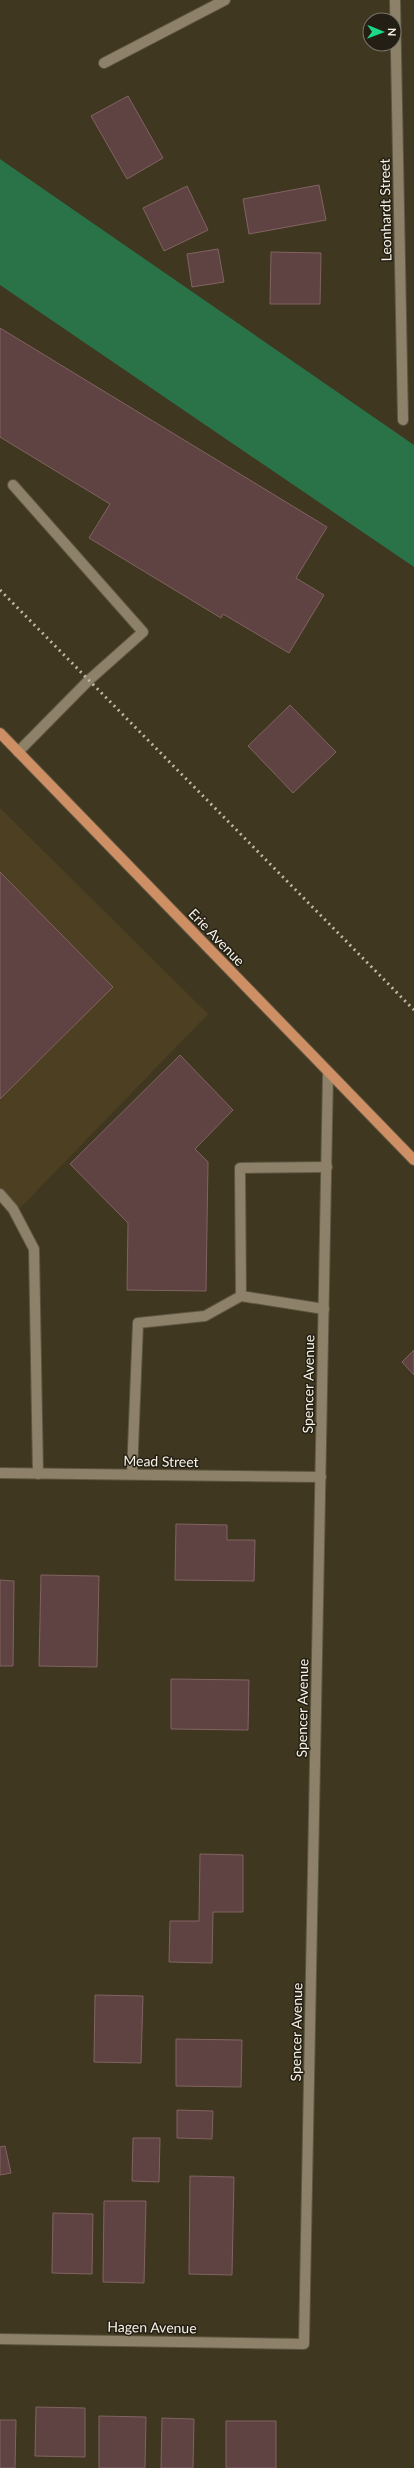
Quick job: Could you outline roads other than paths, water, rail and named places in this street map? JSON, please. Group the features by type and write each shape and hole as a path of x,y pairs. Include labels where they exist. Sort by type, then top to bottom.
{"main road":[{"name":"Erie Avenue","path":"0,733 414,1160"}],"street":[{"path":"104,62 225,0"},
{"name":"Leonhardt Street","path":"395,0 403,420"},
{"path":"13,485 142,632 90,680 18,752"},
{"name":"Spencer Avenue","path":"304,2344 328,1073"},
{"path":"241,1296 240,1168 327,1167"},
{"path":"0,1194 13,1209 34,1249 38,1474"},
{"path":"132,1474 138,1324 205,1316 241,1296 324,1309"},
{"name":"Mead Street","path":"0,1473 321,1477"},
{"name":"Hagen Avenue","path":"0,2339 304,2344"}],"railway":[{"path":"0,590 414,1010"}]}
